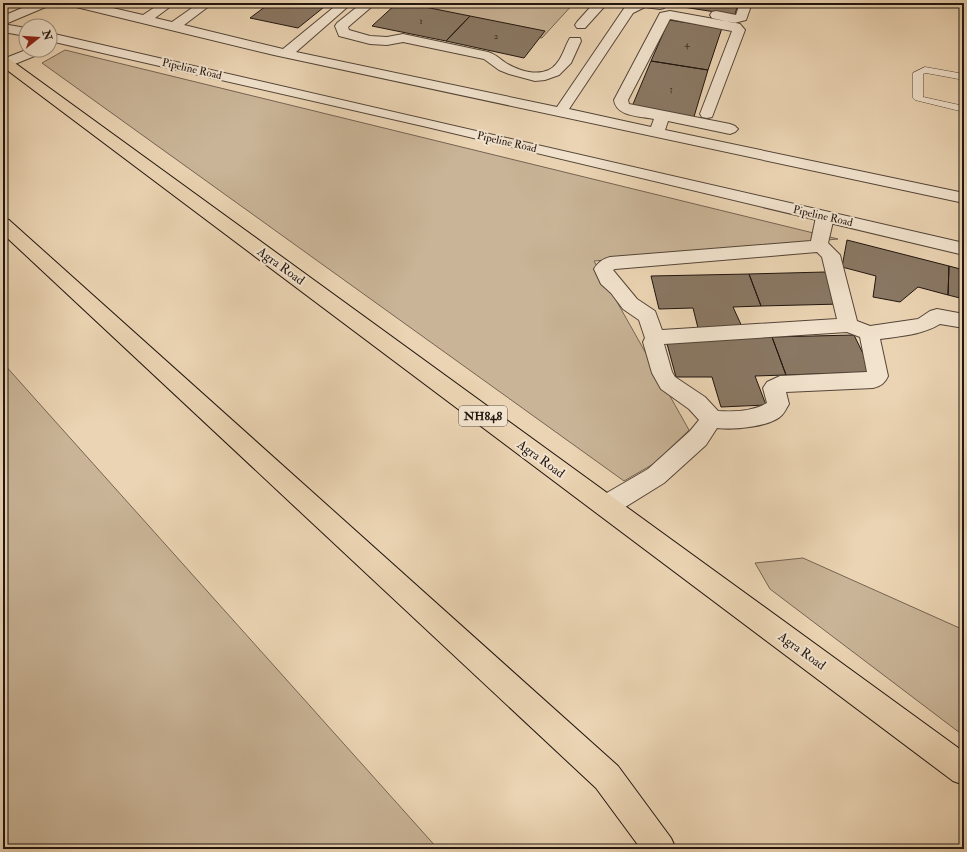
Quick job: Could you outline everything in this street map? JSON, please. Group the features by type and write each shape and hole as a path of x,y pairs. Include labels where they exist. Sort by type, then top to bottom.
{"highway":[{"name":"Agra Road","path":"4,62 964,770"},
{"path":"3,224 607,777 660,849"}],"street":[{"path":"3,10 18,3"},
{"path":"3,21 44,3"},
{"path":"76,3 280,52 656,131 964,198"},
{"path":"144,20 169,3"},
{"path":"175,26 207,3"},
{"path":"280,52 332,3"},
{"path":"280,52 346,3"},
{"path":"370,3 341,26 344,33 370,40 387,41 402,38 488,56 498,65 526,76 542,77 555,72 561,66 575,41"},
{"path":"581,25 600,4 607,3"},
{"path":"614,3 634,8"},
{"path":"560,111 629,10 643,3 660,4 734,19 742,17 746,3"},
{"path":"707,114 739,30 736,26 670,15 664,16 622,100 622,106 626,109 730,129"},
{"path":"3,28 18,31"},
{"name":"Pipeline Road","path":"58,42 427,123 964,249"},
{"path":"4,62 18,57"},
{"path":"656,131 663,116"},
{"path":"819,246 825,217"},
{"path":"848,325 831,255 824,248 819,246 610,263 603,269 608,279 618,288 630,304 648,316 655,338 653,342 662,373 668,383 697,404 712,419 730,421 767,414 775,409 778,404 774,388 780,384 876,379 878,376 869,333"},
{"path":"655,338 848,325 869,333 923,325 937,316 964,322"},
{"path":"606,506 656,476 698,438 712,419"}],"lane":[{"path":"964,77 925,70 918,73 918,98 964,109"}],"shaded area":[{"path":"368,3 574,3 542,38"},
{"path":"65,50 838,239 594,261 689,430 655,463 624,481 42,63 51,58 58,58 58,54"},
{"path":"3,363 438,849 3,849"},
{"path":"803,558 964,630 964,736 770,589 755,563"}],"building":[{"path":"270,3 329,3 298,28 250,18"},
{"path":"397,3 405,3 470,16 446,41 372,26"},
{"path":"684,3 738,3 735,15 683,7"},
{"path":"470,16 545,31 524,58 446,41"},
{"path":"669,20 722,28 708,70 651,61"},
{"path":"651,61 708,70 693,120 631,109"},
{"path":"847,240 949,266 948,295 918,287 900,302 873,297 876,276 842,267"},
{"path":"949,266 964,270 964,299 948,295"},
{"path":"825,272 841,304 761,306 749,274"},
{"path":"749,274 761,306 733,307 743,329 699,332 693,308 659,309 651,276"},
{"path":"854,335 872,372 786,375 772,337"},
{"path":"772,337 786,375 755,376 766,405 721,407 712,377 676,377 666,340"}]}
